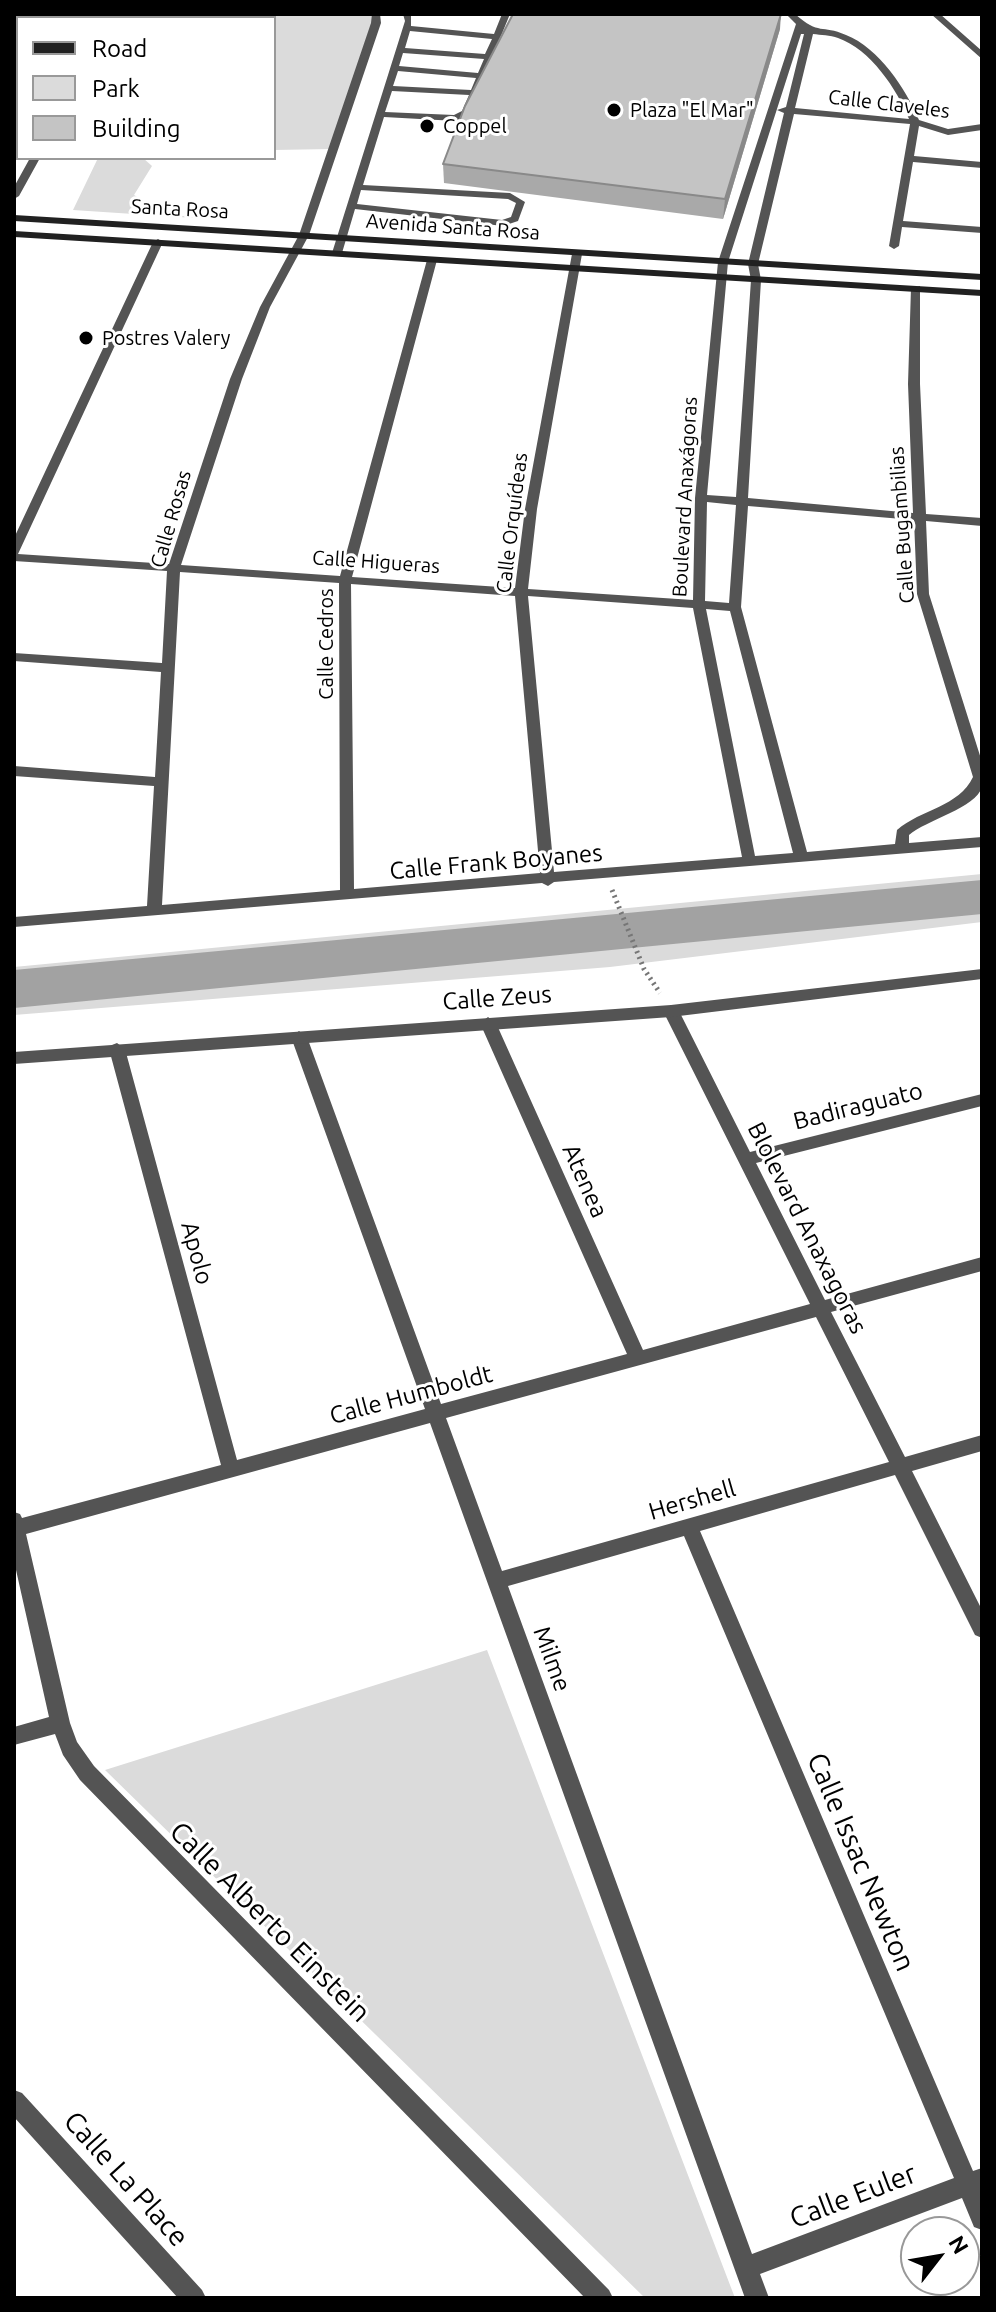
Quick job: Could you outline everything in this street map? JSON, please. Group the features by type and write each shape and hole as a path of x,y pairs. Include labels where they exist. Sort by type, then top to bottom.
{"main road":[{"name":"Santa Rosa","path":"14,218 343,238"},
{"name":"Avenida Santa Rosa","path":"14,234 982,293"},
{"name":"Avenida Santa Rosa","path":"343,238 982,277"}],"street":[{"path":"294,251 304,235 376,23 376,14"},
{"path":"790,14 797,27 838,35 853,43 898,87 915,122 894,246"},
{"path":"935,14 982,56"},
{"path":"721,277 723,262 797,27"},
{"path":"801,856 735,607 739,501 756,280 753,264 809,31"},
{"name":"Calle Claveles","path":"772,109 915,122 948,132 982,127"},
{"path":"910,159 982,165"},
{"path":"14,196 34,160"},
{"path":"897,224 982,230"},
{"path":"14,554 158,242"},
{"name":"Calle Rosas","path":"154,911 174,566 236,379 265,307 294,251"},
{"path":"573,268 577,254"},
{"name":"Calle Cedros","path":"347,896 345,580 432,260"},
{"name":"Calle Orquídeas","path":"548,881 521,593 531,509 573,268"},
{"name":"Boulevard Anaxágoras","path":"721,277 701,498 699,604 749,859"},
{"name":"Calle Bugambilias","path":"902,850 902,833 912,822 962,802 975,792 980,777 923,594 914,384 916,288"},
{"path":"701,498 982,522"},
{"name":"Calle Higueras","path":"14,554 735,607"},
{"path":"14,657 168,668"},
{"path":"14,771 161,782"},
{"name":"Calle Frank Boyanes","path":"14,922 548,881 749,859 982,842"},
{"name":"Calle Zeus","path":"14,1058 671,1011 982,974"},
{"name":"Blolevard Anaxagoras","path":"671,1011 982,1629"},
{"name":"Atenea","path":"488,1023 638,1358"},
{"name":"Milme","path":"299,1037 757,2298"},
{"name":"Apolo","path":"117,1049 231,1470"},
{"name":"Badiraguato","path":"746,1159 982,1100"},
{"name":"Calle Humboldt","path":"15,1526 231,1470 982,1264"},
{"name":"Hershell","path":"496,1581 982,1443"},
{"name":"Calle Alberto Einstein","path":"15,1526 60,1723 70,1748 105,1793 601,2298"},
{"name":"Calle Issac Newton","path":"689,1526 975,2182 982,2219"},
{"path":"14,1736 60,1723"},
{"name":"Calle La Place","path":"14,2101 194,2298"},
{"name":"Calle Euler","path":"746,2268 975,2182"}],"lane":[{"path":"343,238 407,28 407,14"},
{"path":"380,114 456,118 466,112 506,14"},
{"path":"407,28 496,37"},
{"path":"400,50 488,57"},
{"path":"394,68 481,76"},
{"path":"388,88 474,93"},
{"path":"353,206 503,223 515,219 521,202 510,196 358,187"},
{"name":"Avenida Santa Rosa","path":"337,253 343,238"}],"path":[{"path":"616,900 644,969"}],"green space":[{"path":"376,14 332,149 276,150 276,16 274,16"},
{"path":"97,160 145,160 152,166 134,195 143,200 129,206 194,218 73,210"},
{"path":"982,874 982,922 610,967 14,1015 14,967"},
{"path":"487,1650 735,2298 645,2298 105,1770"}],"building":[{"name":"Plaza \"El Mar\"","path":"513,14 781,14 725,199 443,164 465,106"}],"waterway":[{"path":"14,989 982,897"}],"place":[{"name":"Plaza \"El Mar\"","path":"614,110"},
{"name":"Coppel","path":"427,126"},
{"name":"Postres Valery","path":"86,338"}]}
